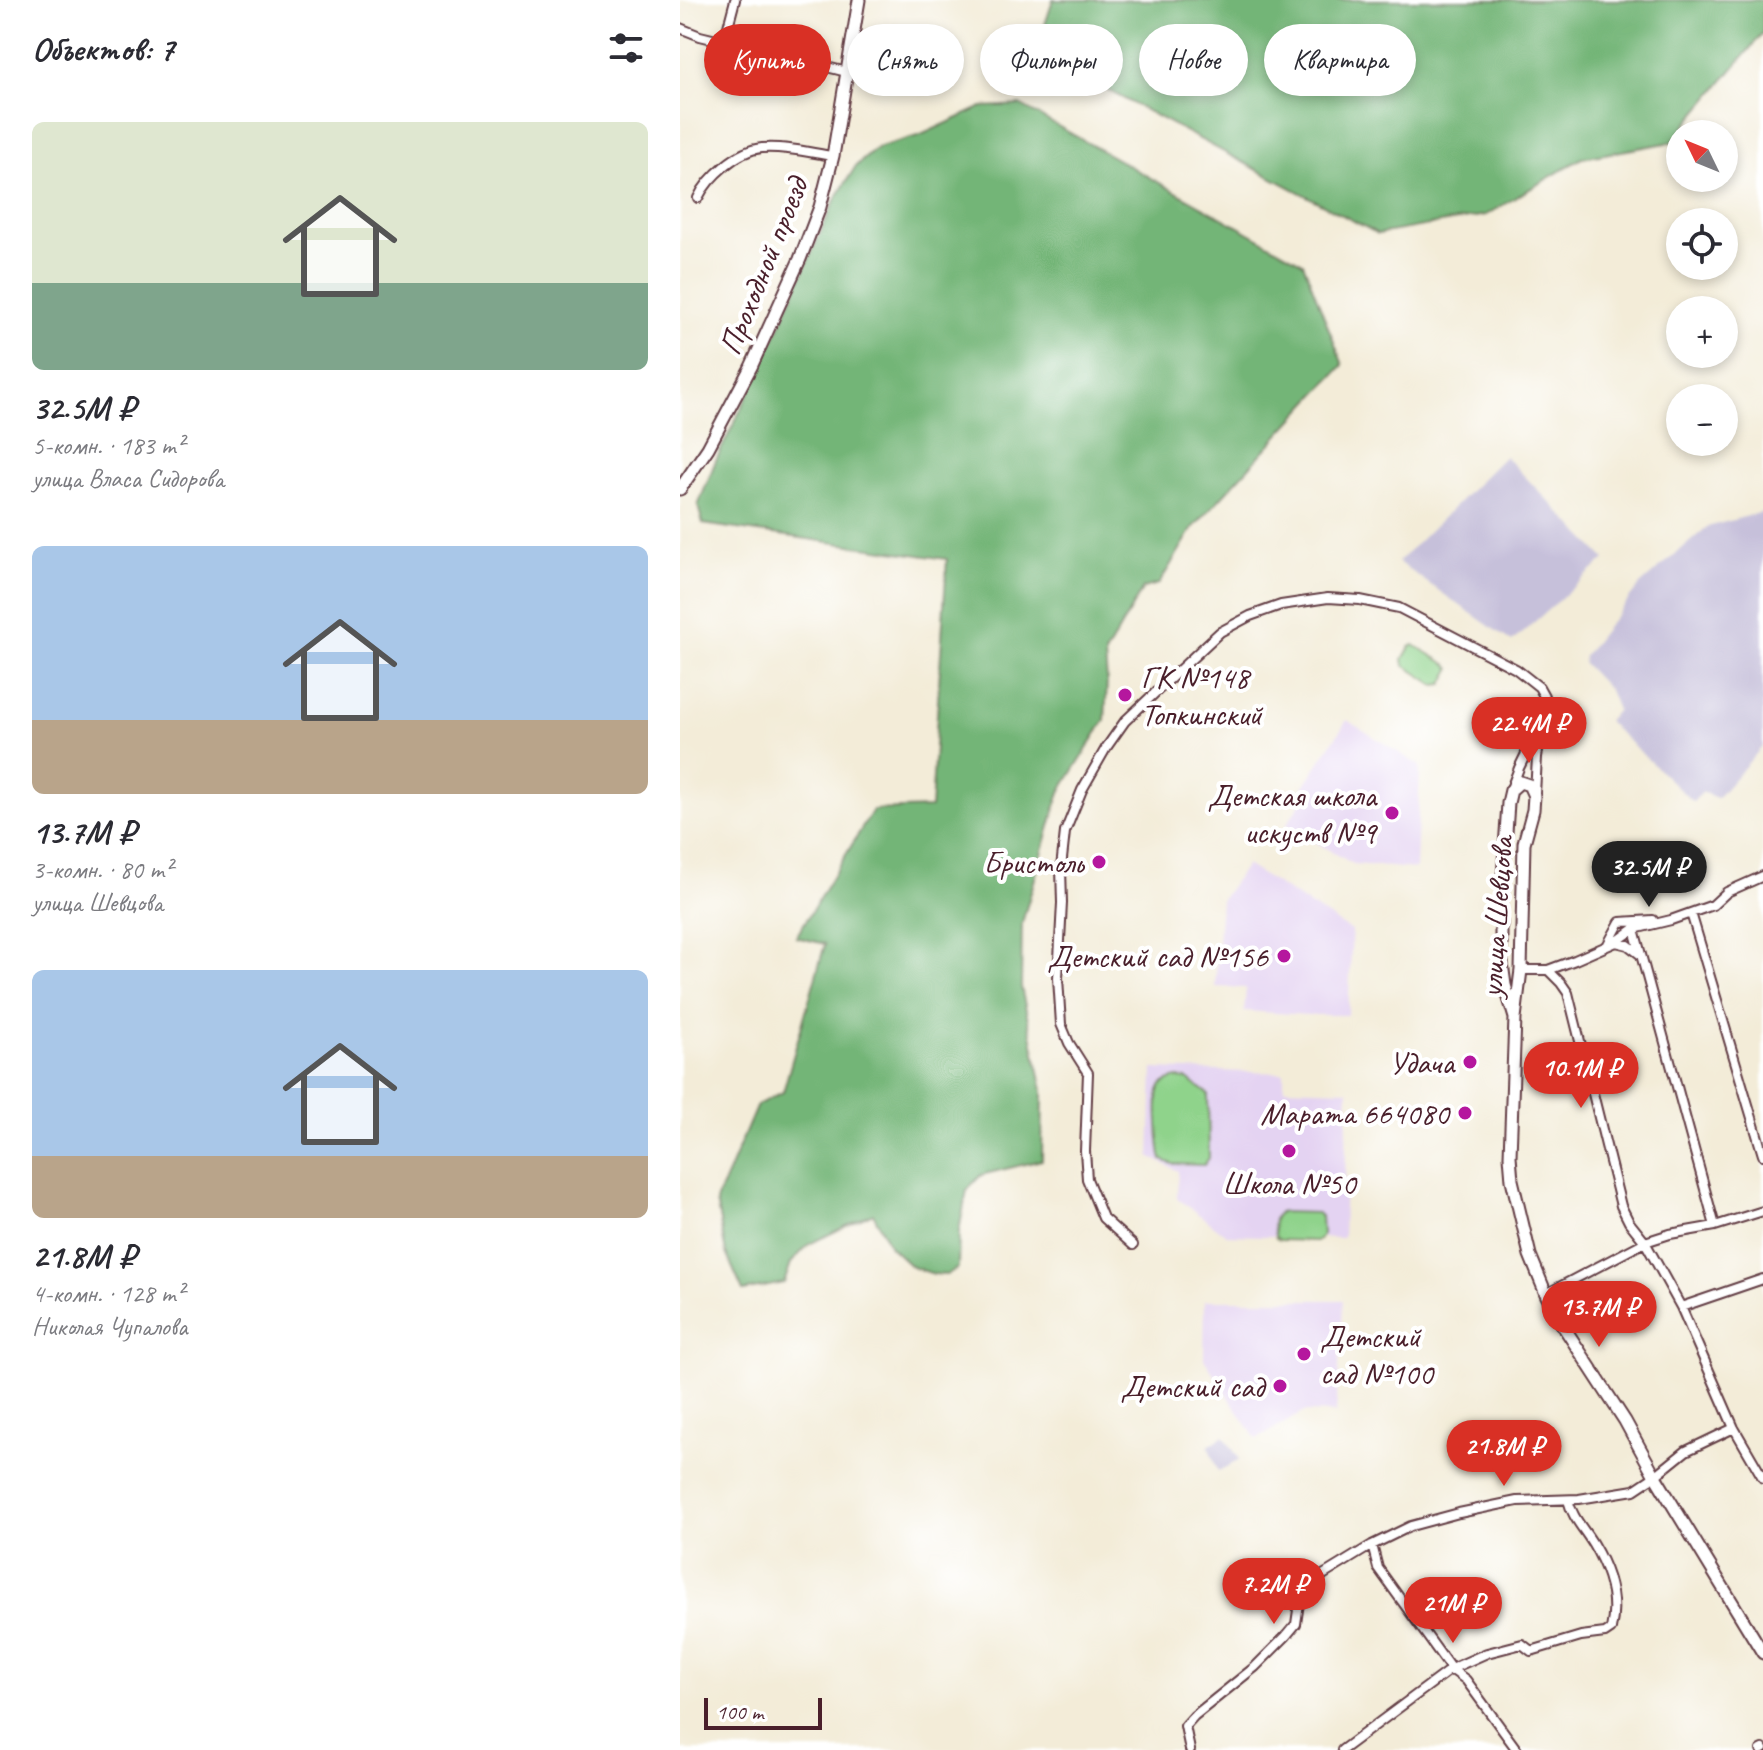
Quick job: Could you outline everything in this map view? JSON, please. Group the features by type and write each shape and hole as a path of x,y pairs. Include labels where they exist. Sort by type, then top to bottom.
{"main road":[{"name":"Проходной проезд","path":"855,24 859,0"},
{"name":"Проходной проезд","path":"680,489 708,448 751,367 800,259 827,185 847,72"},
{"path":"1515,1018 1505,985 1501,956 1508,803 1511,790 1520,782 1529,785 1534,796"},
{"name":"улица Шевцова","path":"1534,796 1524,843 1521,970 1515,1018 1510,1149 1512,1180 1530,1255 1556,1315 1625,1421 1763,1653"}],"street":[{"path":"729,24 735,0"},
{"path":"680,28 704,37"},
{"path":"831,68 847,72"},
{"path":"698,198 723,168 753,150 774,148 833,156"},
{"name":"улица Шевцова","path":"1133,1245 1103,1218 1087,1179 1088,1073 1061,1024 1058,978 1065,832 1082,790 1125,721 1220,632 1250,616 1281,605 1328,598 1360,600 1399,608 1516,669 1539,687 1545,708 1534,796"},
{"path":"1511,790 1542,721"},
{"path":"1521,970 1548,970 1575,960 1634,929 1713,905 1727,892 1763,876"},
{"path":"1691,913 1759,1128 1763,1155"},
{"path":"1612,943 1620,922 1671,920"},
{"path":"1634,929 1715,1226"},
{"path":"1612,943 1628,945 1641,955"},
{"path":"1548,970 1568,993 1621,1206 1681,1307 1734,1428 1763,1478"},
{"path":"1546,1294 1645,1242 1763,1211"},
{"path":"1681,1307 1763,1279"},
{"path":"1190,1750 1185,1726 1264,1659 1286,1636 1296,1624 1299,1603 1307,1590 1323,1575 1372,1545 1411,1526 1459,1513 1517,1501 1568,1500 1634,1490 1686,1451 1734,1428"},
{"path":"1342,1750 1451,1669 1487,1653 1522,1644 1531,1651 1611,1629 1612,1585 1594,1545 1577,1521 1568,1500"},
{"path":"1372,1545 1378,1568 1451,1669 1466,1680 1517,1750"}],"shaded area":[{"path":"1505,456 1605,559 1512,642 1398,562"},
{"path":"1763,512 1763,746 1717,798 1702,792 1693,802 1607,721 1617,710 1609,690 1583,663 1584,656 1640,585 1707,527"},
{"path":"1347,720 1420,766 1416,869 1353,864 1286,825 1300,804 1295,800"},
{"name":"Детский сад №156","path":"1246,865 1352,931 1348,1015 1244,1011 1246,988 1215,987 1221,900"},
{"path":"1153,1069 1284,1073 1284,1088 1348,1090 1343,1238 1226,1235 1177,1198 1178,1171 1150,1157"},
{"name":"Детский сад","path":"1205,1300 1343,1300 1336,1413 1304,1412 1256,1439 1204,1359"},
{"path":"1224,1436 1240,1460 1218,1471 1208,1446"}],"green space":[{"path":"1053,0 1763,0 1763,33 1690,120 1666,120 1666,143 1582,158 1486,215 1378,234 1119,96 1123,96 1123,24 1045,24"},
{"path":"1020,105 1303,263 1343,365 1193,528 1159,584 1143,588 1105,654 1105,720 1060,792 1022,923 1021,987 1043,1090 1042,1160 981,1175 967,1190 959,1231 958,1268 946,1275 912,1267 890,1247 873,1213 809,1244 791,1263 784,1283 743,1291 726,1253 716,1201 757,1105 783,1092 825,944 796,937 873,810 931,808 947,559 703,524 698,506 835,200 856,166 877,148 921,135 982,107"},
{"path":"1414,645 1451,669 1443,684 1435,685 1404,665 1403,659"},
{"path":"1176,1078 1187,1079 1208,1094 1209,1158 1204,1165 1173,1164 1162,1160 1158,1124 1160,1088"},
{"path":"1281,1212 1317,1213 1321,1216 1320,1239 1276,1238 1274,1220"}],"place":[{"name":"ГК №148 Топкинский","path":"1125,695"},
{"name":"Детская школа искуств №9","path":"1392,813"},
{"name":"Бристоль","path":"1099,862"},
{"name":"Детский сад №156","path":"1284,956"},
{"name":"Удача","path":"1470,1062"},
{"name":"Марата 664080","path":"1465,1113"},
{"name":"Школа №50","path":"1289,1151"},
{"name":"Детский сад №100","path":"1304,1354"},
{"name":"Детский сад","path":"1280,1386"}]}
